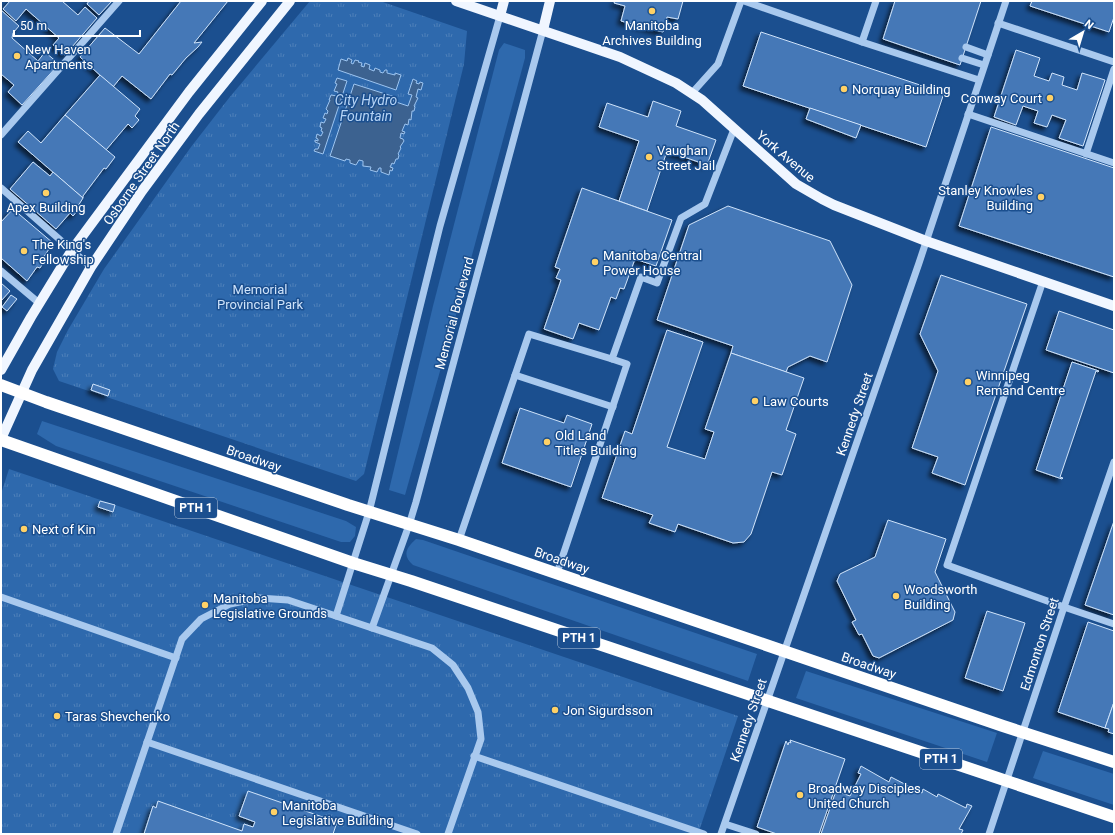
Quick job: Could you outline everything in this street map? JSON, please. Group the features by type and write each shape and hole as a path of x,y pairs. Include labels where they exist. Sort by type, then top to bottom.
{"highway":[{"name":"Broadway","path":"1,385 369,512 557,572 784,651 1114,762"},
{"name":"PTH 1","path":"1,439 353,563 1114,817"}],"main road":[{"name":"Osborne Street North","path":"1,370 39,303 72,250 180,104 262,1"},
{"name":"Osborne Street North","path":"1,439 32,370 92,267 142,191 199,114 290,1"},
{"name":"York Avenue","path":"456,1 543,30 661,74 692,92 776,168 796,184 834,205 926,241 1114,306"},
{"path":"500,16 504,1"},
{"name":"Memorial Boulevard","path":"543,30 550,1"}],"street":[{"path":"1,135 119,1"},
{"path":"692,92 718,64 741,1"},
{"path":"744,1 862,42 979,80"},
{"path":"862,42 876,1"},
{"name":"Kennedy Street","path":"721,834 926,241 1006,1"},
{"path":"336,616 369,512 440,226 500,16"},
{"path":"998,23 1114,62"},
{"name":"Memorial Boulevard","path":"372,628 409,525 543,30"},
{"path":"966,47 988,55"},
{"path":"962,58 984,65"},
{"path":"1086,154 1114,70"},
{"path":"968,114 1114,163"},
{"path":"612,359 641,277 657,283 681,218 705,204 734,129"},
{"path":"1,188 92,267"},
{"path":"1,271 39,303"},
{"path":"1043,281 946,565 1114,624"},
{"path":"459,540 529,334 612,359 627,364 557,572"},
{"path":"515,375 613,407"},
{"name":"Edmonton Street","path":"989,834 1064,607 1114,462"},
{"path":"1,597 176,658"},
{"path":"116,834 182,639 201,619 230,604 259,598 288,600 432,648 453,665 468,688 478,712 481,739 448,834"},
{"path":"147,742 417,834"},
{"path":"474,756 704,834"},
{"path":"725,824 756,834"}],"green space":[{"name":"Memorial Provincial Park","path":"310,1 380,1 467,31 464,64 364,474 356,481 59,381 53,369 57,352 68,330 104,269 191,147 229,98"},
{"path":"504,43 525,50 525,58 457,311 405,495 389,490 433,306 499,50"},
{"path":"42,421 346,521 356,527 355,536 350,542 341,542 56,446 37,434"},
{"name":"Manitoba Legislative Grounds","path":"9,469 738,716 698,834 1,834 1,494"},
{"path":"416,539 423,540 757,654 748,681 413,565 406,555 410,545"},
{"path":"806,671 997,733 987,762 796,698"},
{"path":"1043,751 1114,774 1114,805 1033,778"}],"water":[{"name":"City Hydro Fountain","path":"348,58 352,60 351,63 353,64 355,60 362,63 361,66 364,67 365,63 370,65 369,69 374,71 375,68 383,73 387,70 387,73 401,75 396,90 338,70 341,59 347,61"},
{"name":"City Hydro Fountain","path":"337,78 347,81 323,154 314,151 315,149 318,149 320,144 315,142 315,140 318,141 316,138 317,134 321,136 323,132 321,131 322,128 320,127 321,122 324,123 326,119 323,118 325,113 327,114 328,111 326,109 331,95 337,96 338,92 334,91 337,84 335,83"},
{"name":"City Hydro Fountain","path":"413,79 417,81 416,83 423,83 421,90 418,89 416,97 418,98 414,106 414,111 412,111 411,120 409,119 408,125 405,124 402,131 405,132 404,134 401,133 400,138 404,141 400,147 398,159 396,159 394,164 392,163 390,167 393,168 392,171 390,170 389,175 381,172 381,168 379,168 377,172 370,170 371,167 363,166 363,161 359,160 356,165 350,163 350,160 346,159 345,161 330,156 354,84 395,97 393,101 408,106 412,95 408,94"}],"building":[{"path":"10,1 62,1 78,15 85,7 97,18 65,55 53,45 59,38 26,9 16,21 3,9"},
{"path":"89,1 112,1 99,15 87,4"},
{"path":"181,1 228,1 194,43 202,42 172,75 170,74 151,99 122,76 113,87 80,57 105,28 139,54"},
{"name":"Manitoba Archives Building","path":"615,1 683,1 678,19 667,17 663,32 621,21 625,6 614,3"},
{"path":"895,1 981,1 960,65 883,39"},
{"path":"1032,1 1114,1 1114,17 1109,32 1030,6"},
{"name":"New Haven Apartments","path":"1,10 19,26 13,33 12,38 38,61 45,52 59,64 22,105 8,92 14,85 1,74"},
{"name":"Norquay Building","path":"761,32 944,93 926,147 743,86"},
{"name":"Conway Court","path":"1016,50 1040,58 1034,76 1049,81 1052,73 1064,77 1062,85 1077,90 1082,73 1105,80 1083,146 1059,138 1066,120 1052,115 1047,127 1034,123 1038,111 1023,106 1016,125 994,117"},
{"path":"100,75 140,109 135,116 139,120 132,128 128,124 106,150 65,115"},
{"name":"Vaughan Street Jail","path":"653,101 681,111 676,126 716,140 707,165 667,151 647,211 619,201 639,141 599,127 607,103 648,117"},
{"path":"810,108 861,125 856,138 806,119"},
{"path":"65,115 115,157 106,169 104,168 83,198 18,142 28,131 41,143"},
{"name":"Stanley Knowles Building","path":"991,127 1114,168 1114,277 959,226"},
{"name":"Apex Building","path":"33,162 50,176 53,172 83,198 78,206 80,208 73,216 70,213 56,229 10,189"},
{"name":"Manitoba Central Power House","path":"582,188 672,220 656,266 635,259 624,289 620,288 616,299 611,297 599,330 579,323 573,339 544,329 561,280 556,278 560,269 555,267"},
{"path":"728,206 830,241 852,285 827,362 810,356 788,367 786,372 731,353 733,346 657,320 689,225"},
{"name":"The King's Fellowship","path":"13,209 53,243 43,258 45,260 40,268 37,267 27,281 1,258 1,222"},
{"name":"Winnipeg Remand Centre","path":"941,275 1027,304 965,485 932,473 938,457 912,448 938,371 920,334"},
{"path":"1,283 10,291 1,301"},
{"path":"11,295 17,299 7,311 2,307"},
{"path":"1059,311 1114,330 1114,373 1046,350"},
{"path":"667,330 703,342 667,447 705,459 714,432 705,429 731,353 804,378 786,430 796,434 782,475 772,472 751,534 744,542 733,543 678,524 675,532 649,523 653,515 602,498 625,431 632,434"},
{"path":"1072,362 1099,371 1096,371 1060,477 1063,478 1062,479 1036,470"},
{"path":"93,384 110,390 108,396 91,390"},
{"name":"Old Land Titles Building","path":"520,408 564,423 567,415 592,424 571,487 502,463"},
{"path":"100,501 115,505 113,512 98,507"},
{"name":"Woodsworth Building","path":"888,520 946,539 935,572 955,612 953,620 879,658 873,656 862,634 859,635 852,622 856,620 837,581 840,574 875,557"},
{"path":"1114,521 1114,615 1085,605"},
{"path":"987,611 1025,623 1003,691 965,678"},
{"path":"1088,622 1114,631 1114,702 1105,728 1058,712"},
{"path":"1114,702 1114,734 1108,732 1109,729 1105,728"},
{"name":"Broadway Disciples United Church","path":"790,740 845,759 819,834 777,834 757,827 786,741 788,745 789,742 791,743"},
{"path":"861,766 889,782 891,777 922,793 923,789 937,797 938,794 966,808 967,804 972,806 959,829 963,830 961,834 821,834 836,791 850,796 861,774 858,773"},
{"name":"Manitoba Legislative Building","path":"248,791 337,822 333,834 144,834 153,806 156,808 158,801 242,831 244,824 253,827 255,822 239,816"}],"place":[{"name":"Manitoba Archives Building","path":"652,11"},
{"name":"New Haven Apartments","path":"17,56"},
{"name":"Norquay Building","path":"844,89"},
{"name":"Conway Court","path":"1050,98"},
{"name":"Vaughan Street Jail","path":"649,157"},
{"name":"Apex Building","path":"46,193"},
{"name":"Stanley Knowles Building","path":"1041,197"},
{"name":"The King's Fellowship","path":"24,251"},
{"name":"Manitoba Central Power House","path":"595,262"},
{"name":"Winnipeg Remand Centre","path":"968,382"},
{"name":"Law Courts","path":"755,401"},
{"name":"Old Land Titles Building","path":"547,442"},
{"name":"Next of Kin","path":"24,529"},
{"name":"Woodsworth Building","path":"896,596"},
{"name":"Manitoba Legislative Grounds","path":"205,605"},
{"name":"Jon Sigurdsson","path":"555,710"},
{"name":"Taras Shevchenko","path":"57,716"},
{"name":"Broadway Disciples United Church","path":"800,795"},
{"name":"Manitoba Legislative Building","path":"274,812"}]}
